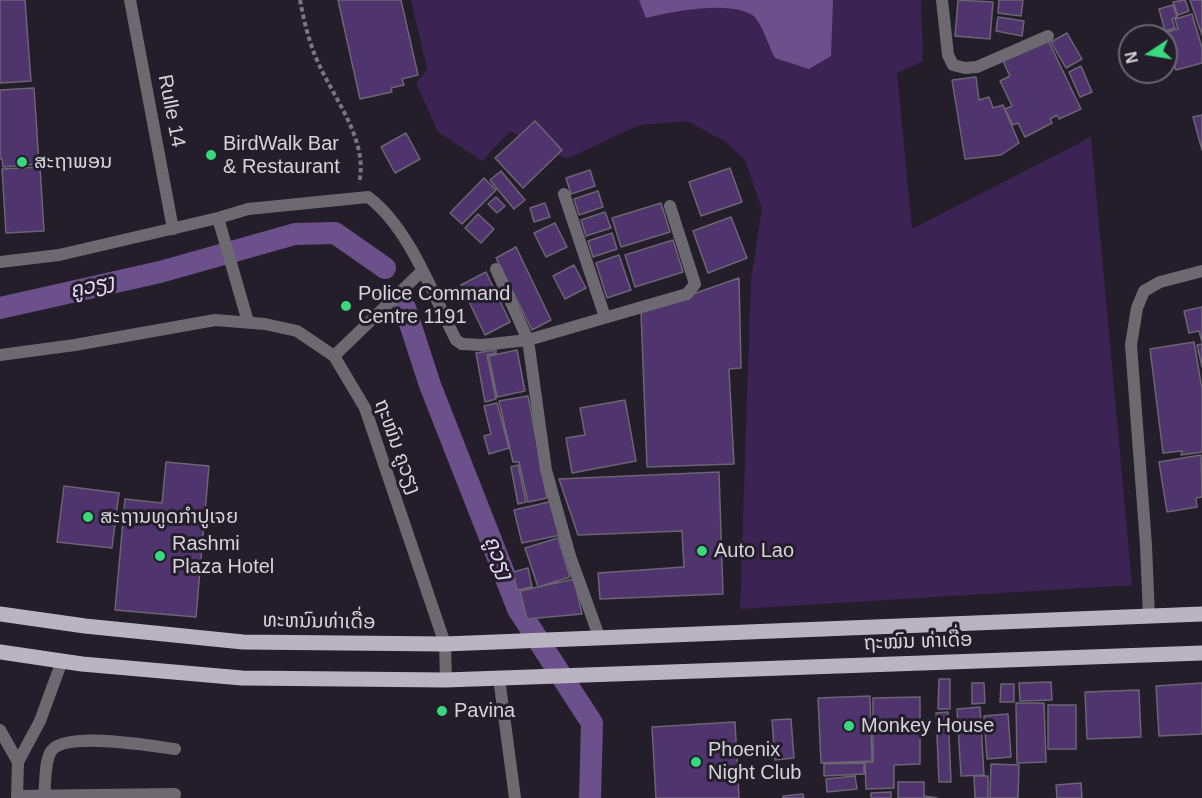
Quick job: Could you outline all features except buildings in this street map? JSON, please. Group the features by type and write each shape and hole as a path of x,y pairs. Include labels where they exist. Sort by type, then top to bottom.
{"main road":[{"name":"ທະຫນົນທ່າເດື່ອ","path":"0,614 85,626 243,642 445,644 638,637"},
{"name":"ຖະໝົນ ທ່າເດື່ອ","path":"638,637 1202,614"},
{"path":"0,652 62,661 242,678 446,680 499,678"},
{"name":"ຖະໝົນ ທ່າເດື່ອ","path":"499,678 1202,653"}],"street":[{"name":"Rulle 14","path":"130,0 173,229"},
{"path":"942,0 948,55 954,65 965,68 977,66 1048,36"},
{"path":"564,194 605,317"},
{"path":"0,262 60,255 218,218 248,208 368,197 385,212 400,232 456,340 462,344 482,345 528,340 693,290 695,284 670,206"},
{"path":"218,218 248,322"},
{"path":"496,269 528,340 546,470 570,556 600,639"},
{"path":"1149,617 1131,345 1133,325 1144,291 1160,282 1202,271"},
{"path":"334,356 421,272"},
{"name":"ຖະໜົນ ຄູວຽງ","path":"0,355 75,345 215,320 248,322 297,331 334,356 365,408 445,644 446,680"},
{"path":"62,661 40,721 18,762 17,797 175,794 174,798"},
{"path":"499,678 515,798"},
{"path":"0,730 18,762"},
{"path":"44,795 48,758 52,749 60,745 106,740 176,749"}],"path":[{"path":"300,0 313,51 357,145 362,170 355,198"}],"shaded area":[{"path":"411,0 921,0 923,61 897,73 912,229 1091,137 1132,585 740,609 751,279 762,209 745,160 726,142 687,121 639,125 567,159 510,131 482,161 438,132 416,83 427,69"},
{"path":"639,0 833,0 831,56 809,69 775,58 757,20 744,11 702,8 646,18"}],"waterway":[{"name":"ຄູວຽງ","path":"0,308 160,272 295,234 335,233 385,268"},
{"name":"ຄູວຽງ","path":"405,308 430,385 518,609 592,723 590,798"}],"place":[{"name":"BirdWalk Bar & Restaurant","path":"211,155"},
{"name":"ສະຖາພອນ","path":"22,162"},
{"name":"Police Command Centre 1191","path":"346,306"},
{"name":"ສະຖານທູດກຳປູເຈຍ","path":"88,517"},
{"name":"Auto Lao","path":"702,551"},
{"name":"Rashmi Plaza Hotel","path":"160,556"},
{"name":"Pavina","path":"442,711"},
{"name":"Monkey House","path":"849,726"},
{"name":"Phoenix Night Club","path":"696,762"}]}
